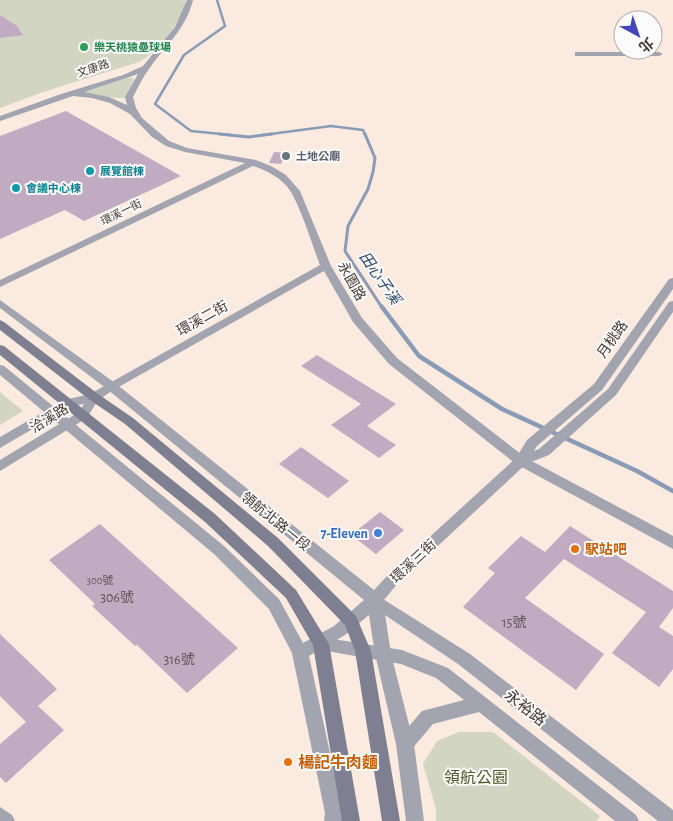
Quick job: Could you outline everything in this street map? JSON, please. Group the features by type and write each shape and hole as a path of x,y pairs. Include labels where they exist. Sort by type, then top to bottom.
{"main road":[{"name":"領航北路一段","path":"0,324 94,397 129,421 273,542 351,621 363,651 391,821"},
{"path":"0,348 210,518 291,594 321,644 351,821"}],"street":[{"path":"132,112 129,97 147,67 183,23 190,0"},
{"path":"578,54 613,54"},
{"name":"文康路","path":"0,112 119,71 147,67"},
{"name":"文康路","path":"0,119 64,96 126,77 147,67"},
{"name":"文康路","path":"49,94 64,96 82,94 106,98 114,100 132,112"},
{"name":"永園路","path":"132,112 141,123 169,144 188,150 237,158 280,176 292,186 326,266 357,320 393,361 521,461 673,543"},
{"name":"環溪一街","path":"0,284 252,163"},
{"name":"環溪二街","path":"94,397 326,266"},
{"name":"月桃路","path":"521,461 532,443 598,388 673,281"},
{"name":"領航北路一段","path":"0,303 111,386 375,600"},
{"path":"521,461 544,452 612,392 673,304"},
{"path":"0,369 226,557 274,604 300,652 334,813 333,821"},
{"name":"洽溪路","path":"0,443 68,403 94,397"},
{"name":"洽溪路","path":"0,466 83,415 94,397"},
{"name":"環溪三街","path":"300,652 321,644 351,621 375,600 393,579 521,461"},
{"path":"375,600 382,654 405,744 415,821"},
{"name":"永裕路","path":"375,600 464,659 673,821"},
{"name":"永裕路","path":"321,644 402,657 442,673 630,821"},
{"path":"405,744 428,717 481,704"},
{"path":"0,816 6,821"}],"green space":[{"path":"0,0 186,0 175,26 161,44 146,58 139,62 43,92 0,108"},
{"path":"126,77 133,78 134,80 125,98 83,93 84,90"},
{"path":"0,392 23,411 0,425"},
{"name":"領航公園","path":"459,732 493,732 600,816 596,821 436,821 436,809 423,764 437,741"}],"building":[{"path":"0,15 17,26 23,35 0,38"},
{"name":"展覽館棟","path":"66,111 181,176 84,221 65,210 0,239 0,136"},
{"name":"土地公廟","path":"274,152 286,153 281,164 269,163"},
{"path":"317,355 396,404 367,426 396,445 379,458 331,425 361,404 301,366"},
{"path":"301,447 349,481 328,498 279,464"},
{"name":"7-Eleven","path":"380,512 404,530 376,554 351,535"},
{"path":"100,524 238,648 187,693 137,645 135,646 92,606 95,604 49,560"},
{"path":"570,526 673,591 673,608 659,627 673,636 673,669 659,687 612,653 646,612 564,559 525,598 604,654 576,690 463,607 495,573 488,568 521,536 545,552"},
{"path":"0,634 57,689 38,706 64,730 6,783 0,777 0,744 26,722 0,696"}],"waterway":[{"name":"田心子溪","path":"217,0 225,26 184,55 155,104 191,131 231,135"},
{"name":"田心子溪","path":"263,135 331,126 363,130 365,135"},
{"name":"田心子溪","path":"219,134 249,137 272,134"},
{"name":"田心子溪","path":"365,134 375,158 373,172 368,189 348,226 345,251 383,309"},
{"name":"田心子溪","path":"382,307 419,356 502,409 637,471 673,491"}],"place":[{"name":"樂天桃猿壘球場","path":"84,47"},
{"name":"土地公廟","path":"286,156"},
{"name":"展覽館棟","path":"90,171"},
{"name":"會議中心棟","path":"16,188"},
{"name":"7-Eleven","path":"378,533"},
{"name":"駅站吧","path":"575,549"},
{"name":"楊記牛肉麵","path":"288,762"}]}
